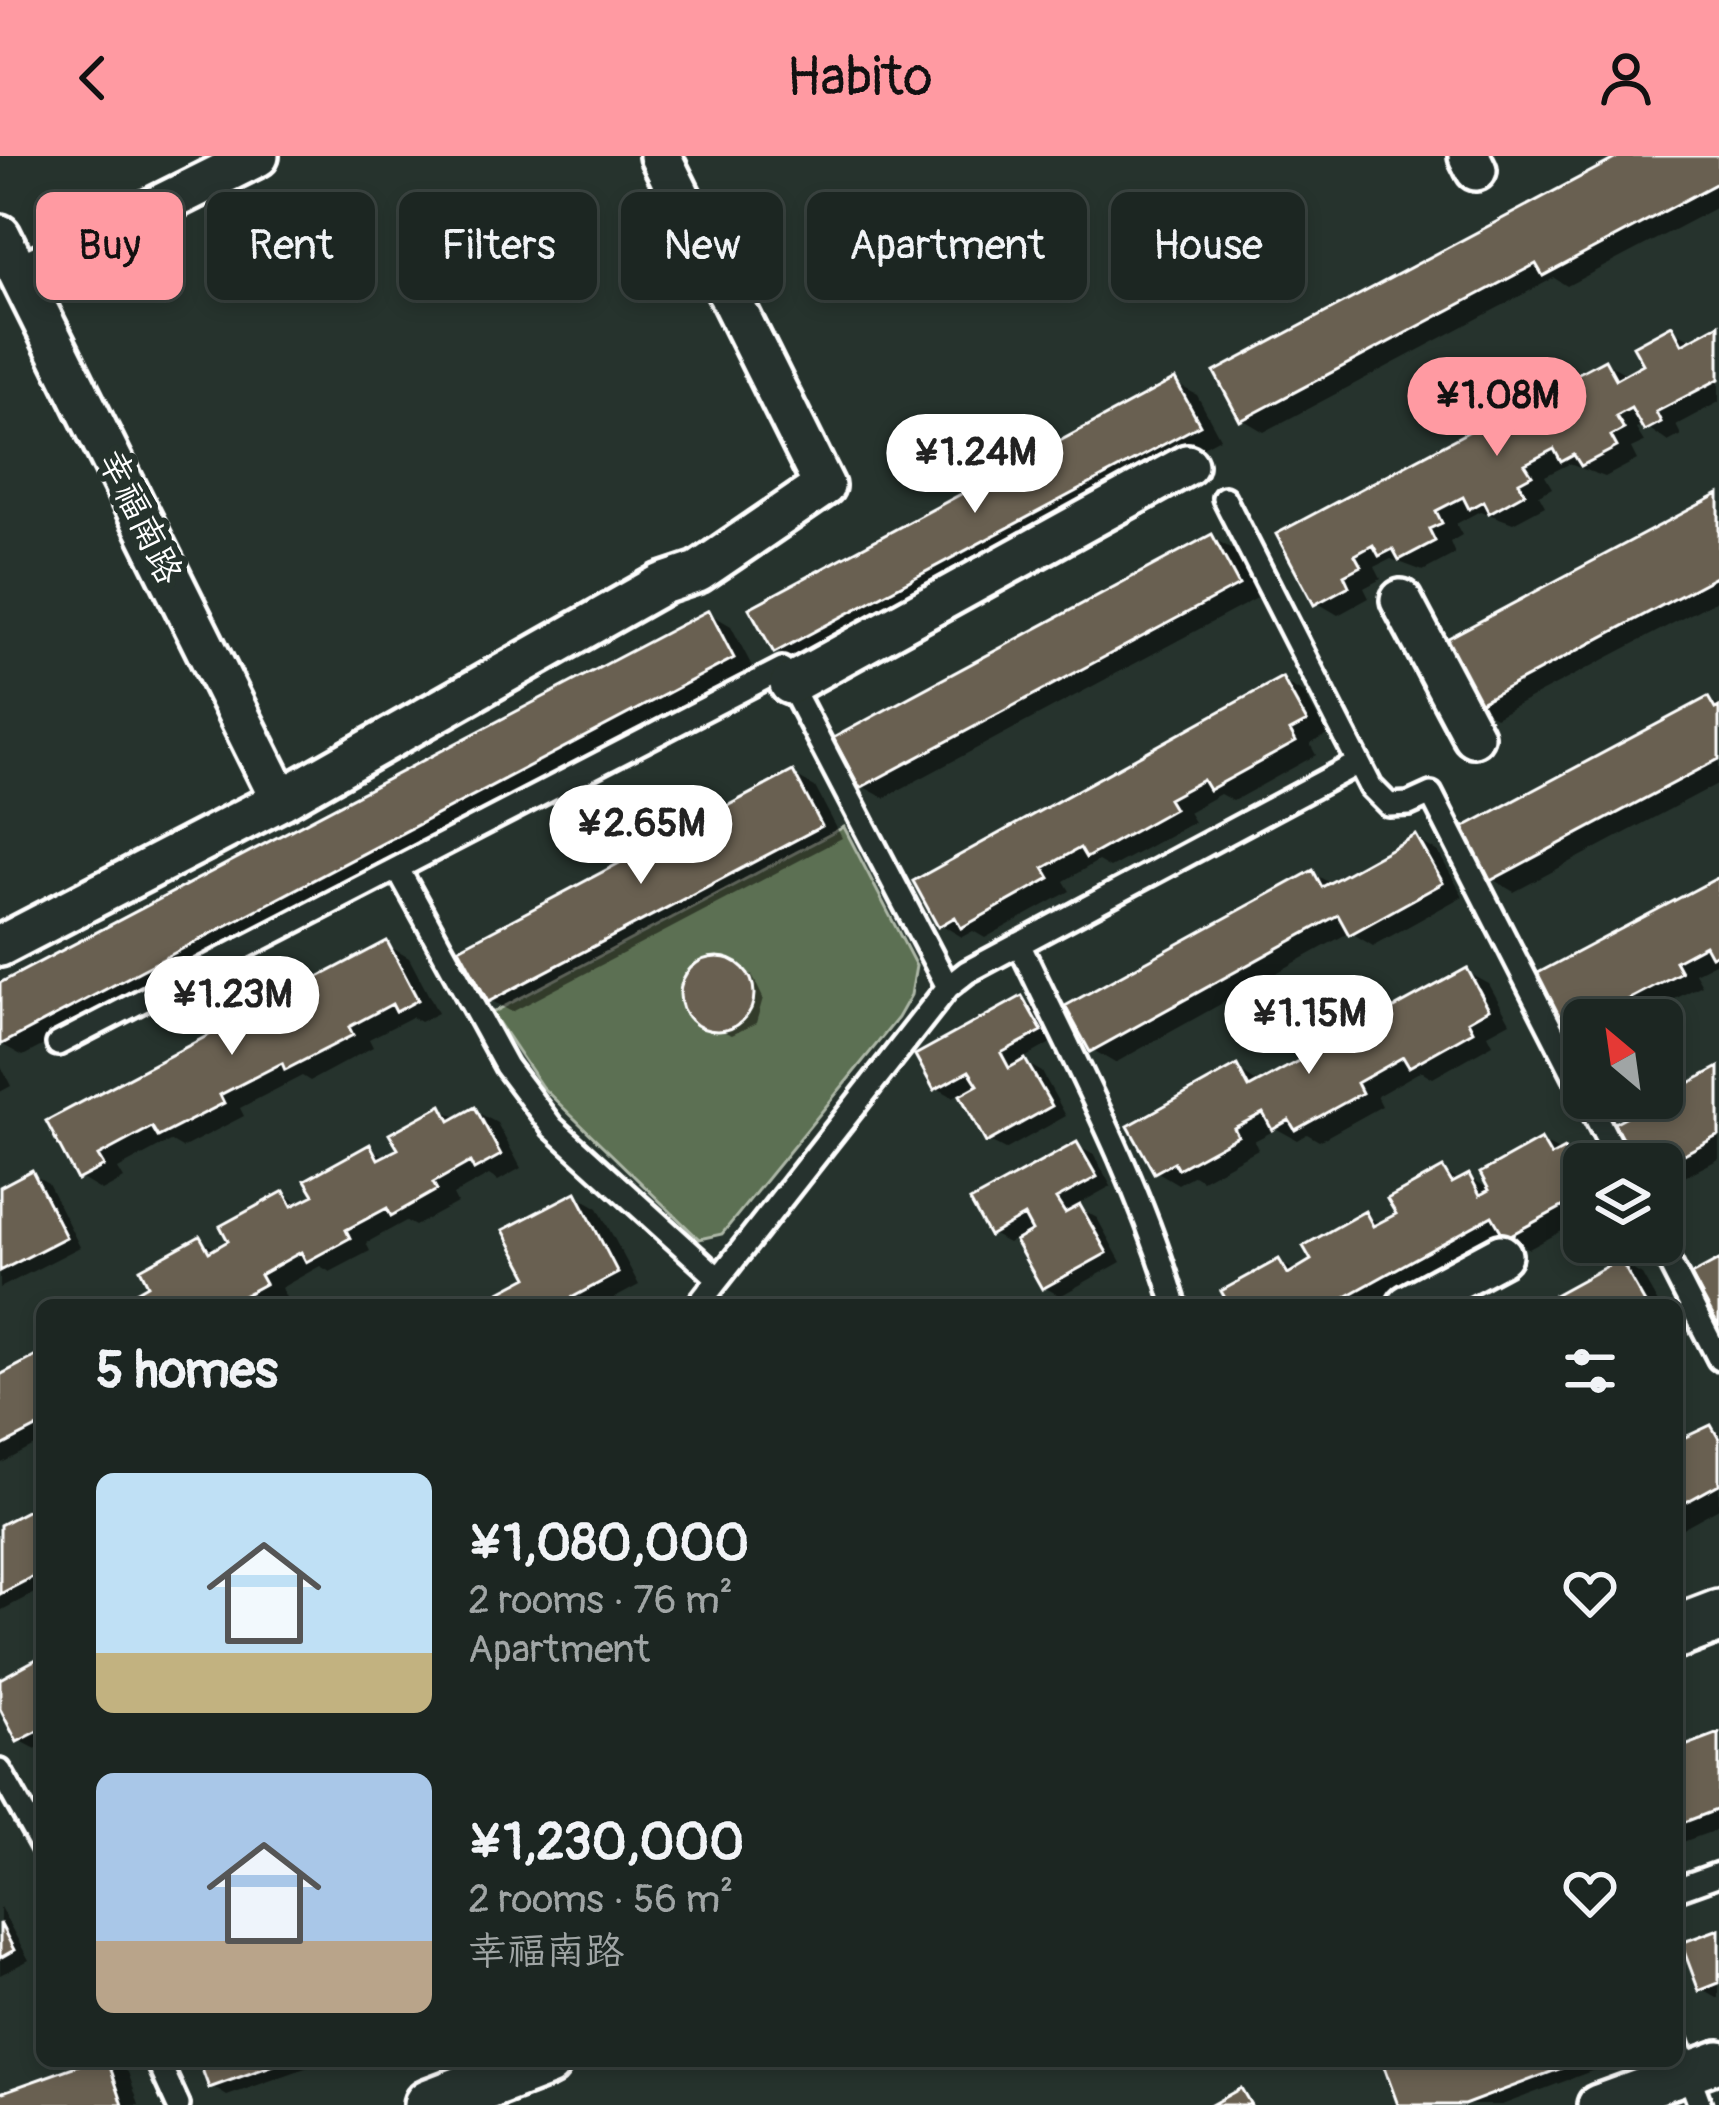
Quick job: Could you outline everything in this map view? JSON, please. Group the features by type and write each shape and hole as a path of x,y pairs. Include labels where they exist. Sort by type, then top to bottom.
{"street":[{"path":"20,274 258,156"},
{"path":"0,946 281,800 662,584 698,572 824,485 660,156"},
{"name":"幸福南路","path":"0,235 281,800"},
{"path":"790,683 1187,465"},
{"path":"1402,600 1473,736"},
{"path":"1419,1299 1501,1255"},
{"path":"1683,1629 1719,1616"},
{"path":"430,2105 529,2067"},
{"path":"1598,2105 1696,2071"}],"lane":[{"path":"1223,498 1371,787 1389,805 1409,804 1432,794 1563,1053"},
{"path":"58,1044 782,669 948,987"},
{"path":"702,1299 948,987 967,972 1358,763"},
{"path":"399,871 506,1066 551,1127 718,1278"},
{"path":"1019,944 1116,1147 1156,1241 1173,1299"},
{"path":"1670,1263 1719,1359"},
{"path":"0,1771 36,1835"},
{"path":"1683,1887 1719,1874"},
{"path":"161,2067 178,2105"}],"green space":[{"path":"844,827 916,966 911,995 898,1018 722,1234 699,1239 542,1087 492,1013"}],"building":[{"path":"1620,156 1719,156 1719,182 1543,276 1536,264 1240,421 1214,372"},
{"path":"1719,324 1719,379 1656,412 1661,422 1644,431 1631,408 1616,416 1624,429 1611,436 1617,447 1581,466 1574,455 1561,462 1554,449 1525,464 1532,475 1519,482 1525,493 1489,513 1483,501 1469,509 1463,497 1436,511 1442,523 1429,529 1435,541 1399,560 1393,549 1379,556 1373,545 1355,555 1361,566 1344,575 1349,586 1314,605 1276,534 1605,359 1616,379 1643,364 1633,346 1672,325 1682,344"},
{"path":"1175,379 1200,425 774,653 749,608"},
{"path":"1719,494 1719,575 1471,707 1437,644"},
{"path":"1212,534 1239,585 860,788 833,738"},
{"path":"709,610 734,658 0,1045 0,983"},
{"path":"1282,677 1307,722 1290,731 1296,742 1209,790 1203,780 1168,799 1174,809 1086,858 1080,848 1044,868 1050,878 961,928 955,917 938,927 913,881"},
{"path":"1708,697 1715,709 1719,707 1719,759 1490,881 1462,828"},
{"path":"793,771 822,826 488,1002 459,948"},
{"path":"1416,835 1443,883 1349,935 1338,915 1090,1052 1065,1006 1313,870 1322,887"},
{"path":"1719,877 1719,952 1711,956 1705,945 1675,961 1681,972 1630,999 1563,999 1561,1021 1536,974"},
{"path":"387,941 418,1000 396,1012 392,1004 349,1027 353,1035 285,1070 282,1063 220,1095 224,1103 158,1137 152,1127 98,1156 104,1166 77,1180 46,1121"},
{"path":"717,957 743,968 754,994 743,1020 717,1031 691,1020 680,994 691,968"},
{"path":"1467,968 1489,1009 1468,1021 1473,1031 1409,1067 1403,1057 1357,1083 1362,1093 1295,1130 1289,1120 1272,1130 1263,1113 1234,1128 1238,1136 1178,1169 1174,1162 1154,1173 1128,1126 1237,1065 1249,1088"},
{"path":"1022,996 1042,1031 1001,1053 1009,1068 1025,1059 1052,1106 986,1143 960,1095 978,1085 969,1071 934,1090 915,1055"},
{"path":"1719,1067 1719,1135 1683,1155 1683,1143 1625,1143 1614,1123 1622,1119 1683,1119 1683,1086"},
{"path":"442,1105 450,1121 475,1107 501,1155 474,1170 470,1162 433,1183 437,1190 391,1216 387,1208 346,1230 350,1238 306,1262 301,1252 260,1275 265,1284 237,1299 138,1299 134,1293 148,1285 140,1269 200,1236 209,1252 228,1241 220,1226 284,1191 292,1206 314,1195 305,1180 370,1144 378,1159 398,1149 389,1134"},
{"path":"1541,1139 1551,1156 1563,1150 1563,1206 1505,1238 1492,1216 1342,1299 1226,1299 1221,1291 1279,1259 1288,1274 1311,1260 1303,1246 1365,1211 1373,1226 1396,1214 1387,1199 1443,1168 1452,1183 1469,1174 1480,1195 1489,1190 1480,1173"},
{"path":"1077,1142 1097,1177 1056,1199 1065,1213 1080,1205 1107,1253 1042,1289 1015,1241 1032,1231 1024,1216 989,1236 970,1201"},
{"path":"32,1170 66,1237 0,1271 0,1187"},
{"path":"576,1192 618,1273 569,1299 486,1299 528,1277 503,1230"},
{"path":"1719,1260 1719,1327 1691,1275"},
{"path":"1613,1263 1622,1263 1643,1299 1547,1299"},
{"path":"36,1356 36,1428 0,1447 0,1375"},
{"path":"1711,1425 1719,1439 1719,1484 1683,1504 1683,1438"},
{"path":"36,1506 36,1575 0,1594 0,1525"},
{"path":"36,1659 36,1732 17,1742 0,1709 0,1679"},
{"path":"1719,1733 1719,1809 1683,1823 1683,1747"},
{"path":"0,1923 14,1950 0,1958"},
{"path":"1719,1929 1719,1983 1699,1991 1683,1942"},
{"path":"73,2067 110,2067 123,2105 0,2105 0,2093"},
{"path":"201,2067 268,2067 209,2088"},
{"path":"1384,2067 1564,2067 1464,2105 1398,2105"},
{"path":"1241,2088 1251,2105 1211,2105"}]}
